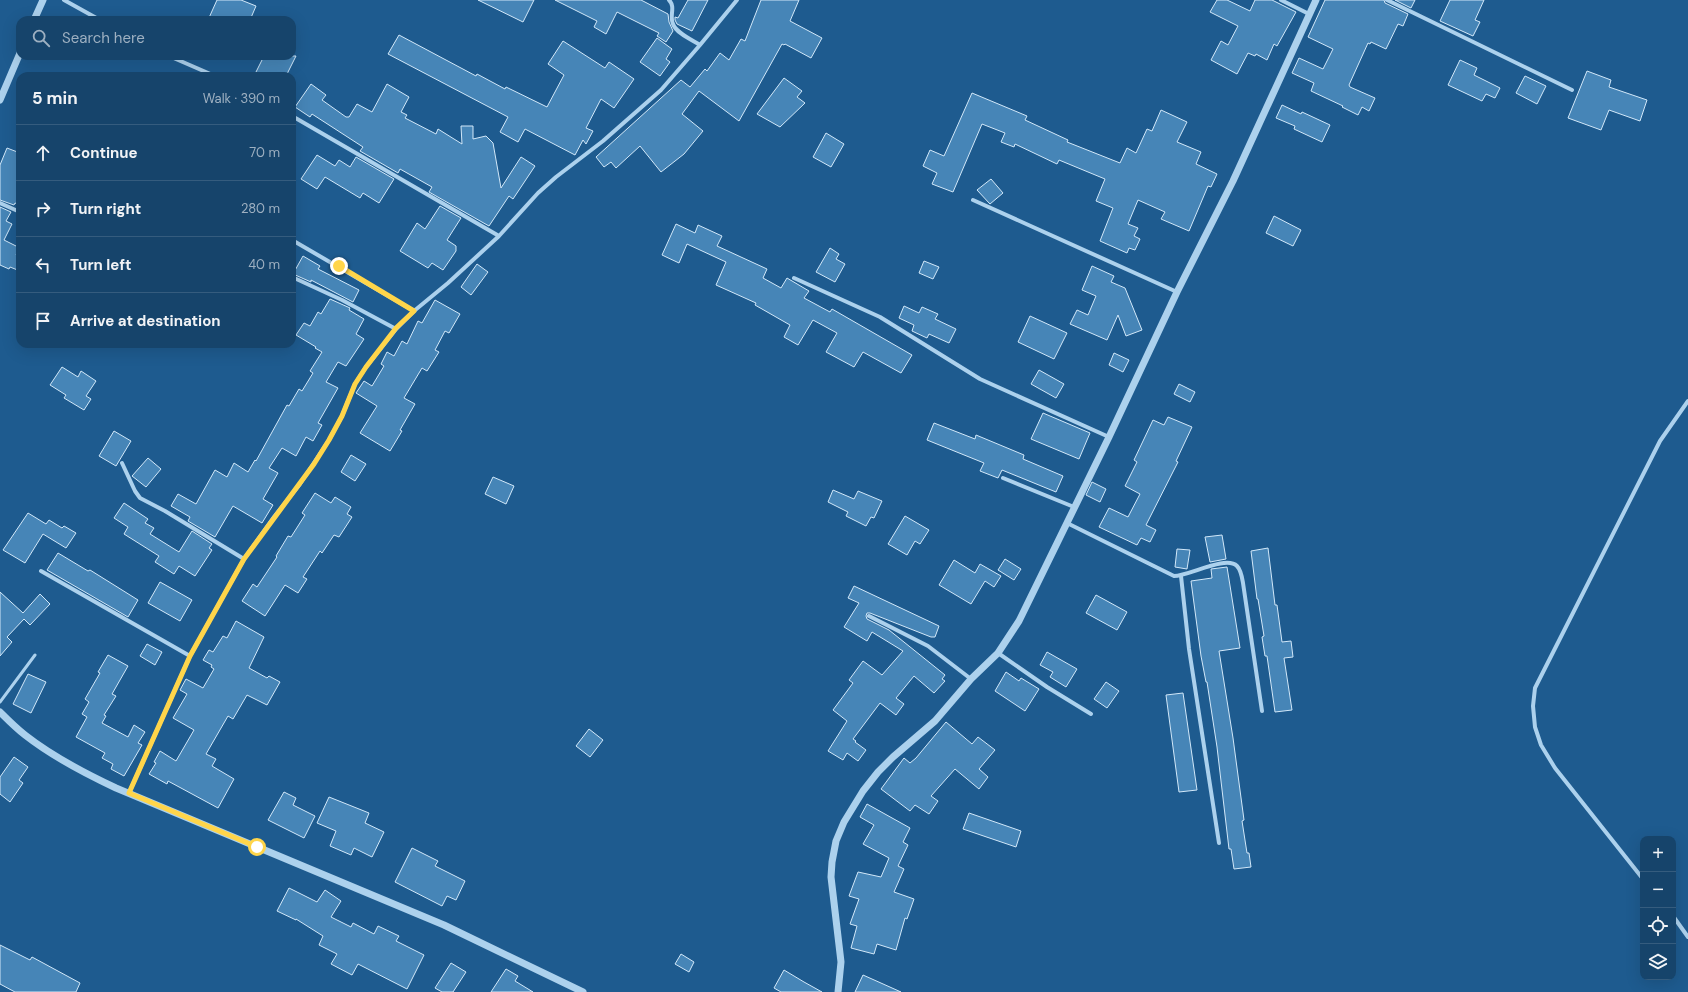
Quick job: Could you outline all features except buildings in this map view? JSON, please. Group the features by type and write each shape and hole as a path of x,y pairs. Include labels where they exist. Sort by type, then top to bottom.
{"street":[{"path":"36,16 43,0"},
{"path":"64,0 93,16"},
{"path":"669,0 672,2 673,26 687,38 700,45"},
{"path":"129,793 190,656 244,559 314,464 342,416 355,384 366,367 396,328 414,311 448,284 499,236 538,193 556,177 603,141 661,90 737,0"},
{"path":"1281,0 1309,14"},
{"path":"838,992 841,962 831,877 836,841 844,822 862,791 878,772 935,721 971,679 998,653 1019,621 1066,522 1109,437 1177,292 1233,181 1316,0"},
{"path":"1387,0 1572,90"},
{"path":"0,100 17,60"},
{"path":"178,60 206,72"},
{"path":"296,118 499,236"},
{"path":"974,200 1177,292"},
{"path":"0,203 16,210"},
{"path":"296,242 414,311"},
{"path":"794,278 880,317 980,379 1109,437"},
{"path":"296,279 342,300 396,328"},
{"path":"1640,875 1555,768 1541,745 1535,727 1533,706 1535,688 1660,441 1688,401"},
{"path":"122,463 135,491 140,498 165,511 244,559"},
{"path":"1003,478 1074,507"},
{"path":"1066,522 1174,576 1181,576 1194,571 1230,562 1236,564 1240,570 1262,711"},
{"path":"41,571 190,656"},
{"path":"1181,576 1189,649 1219,843"},
{"path":"869,616 928,646 971,679"},
{"path":"998,653 1047,687 1091,714"},
{"path":"0,712 25,735 75,768 116,788 444,925 583,992"},
{"path":"1676,920 1688,937"}],"lane":[{"path":"0,702 35,655"}],"route":[{"path":"257,847 129,793 190,656 244,559 314,464 342,416 355,384 366,367 396,328 414,311 339,266"}]}
